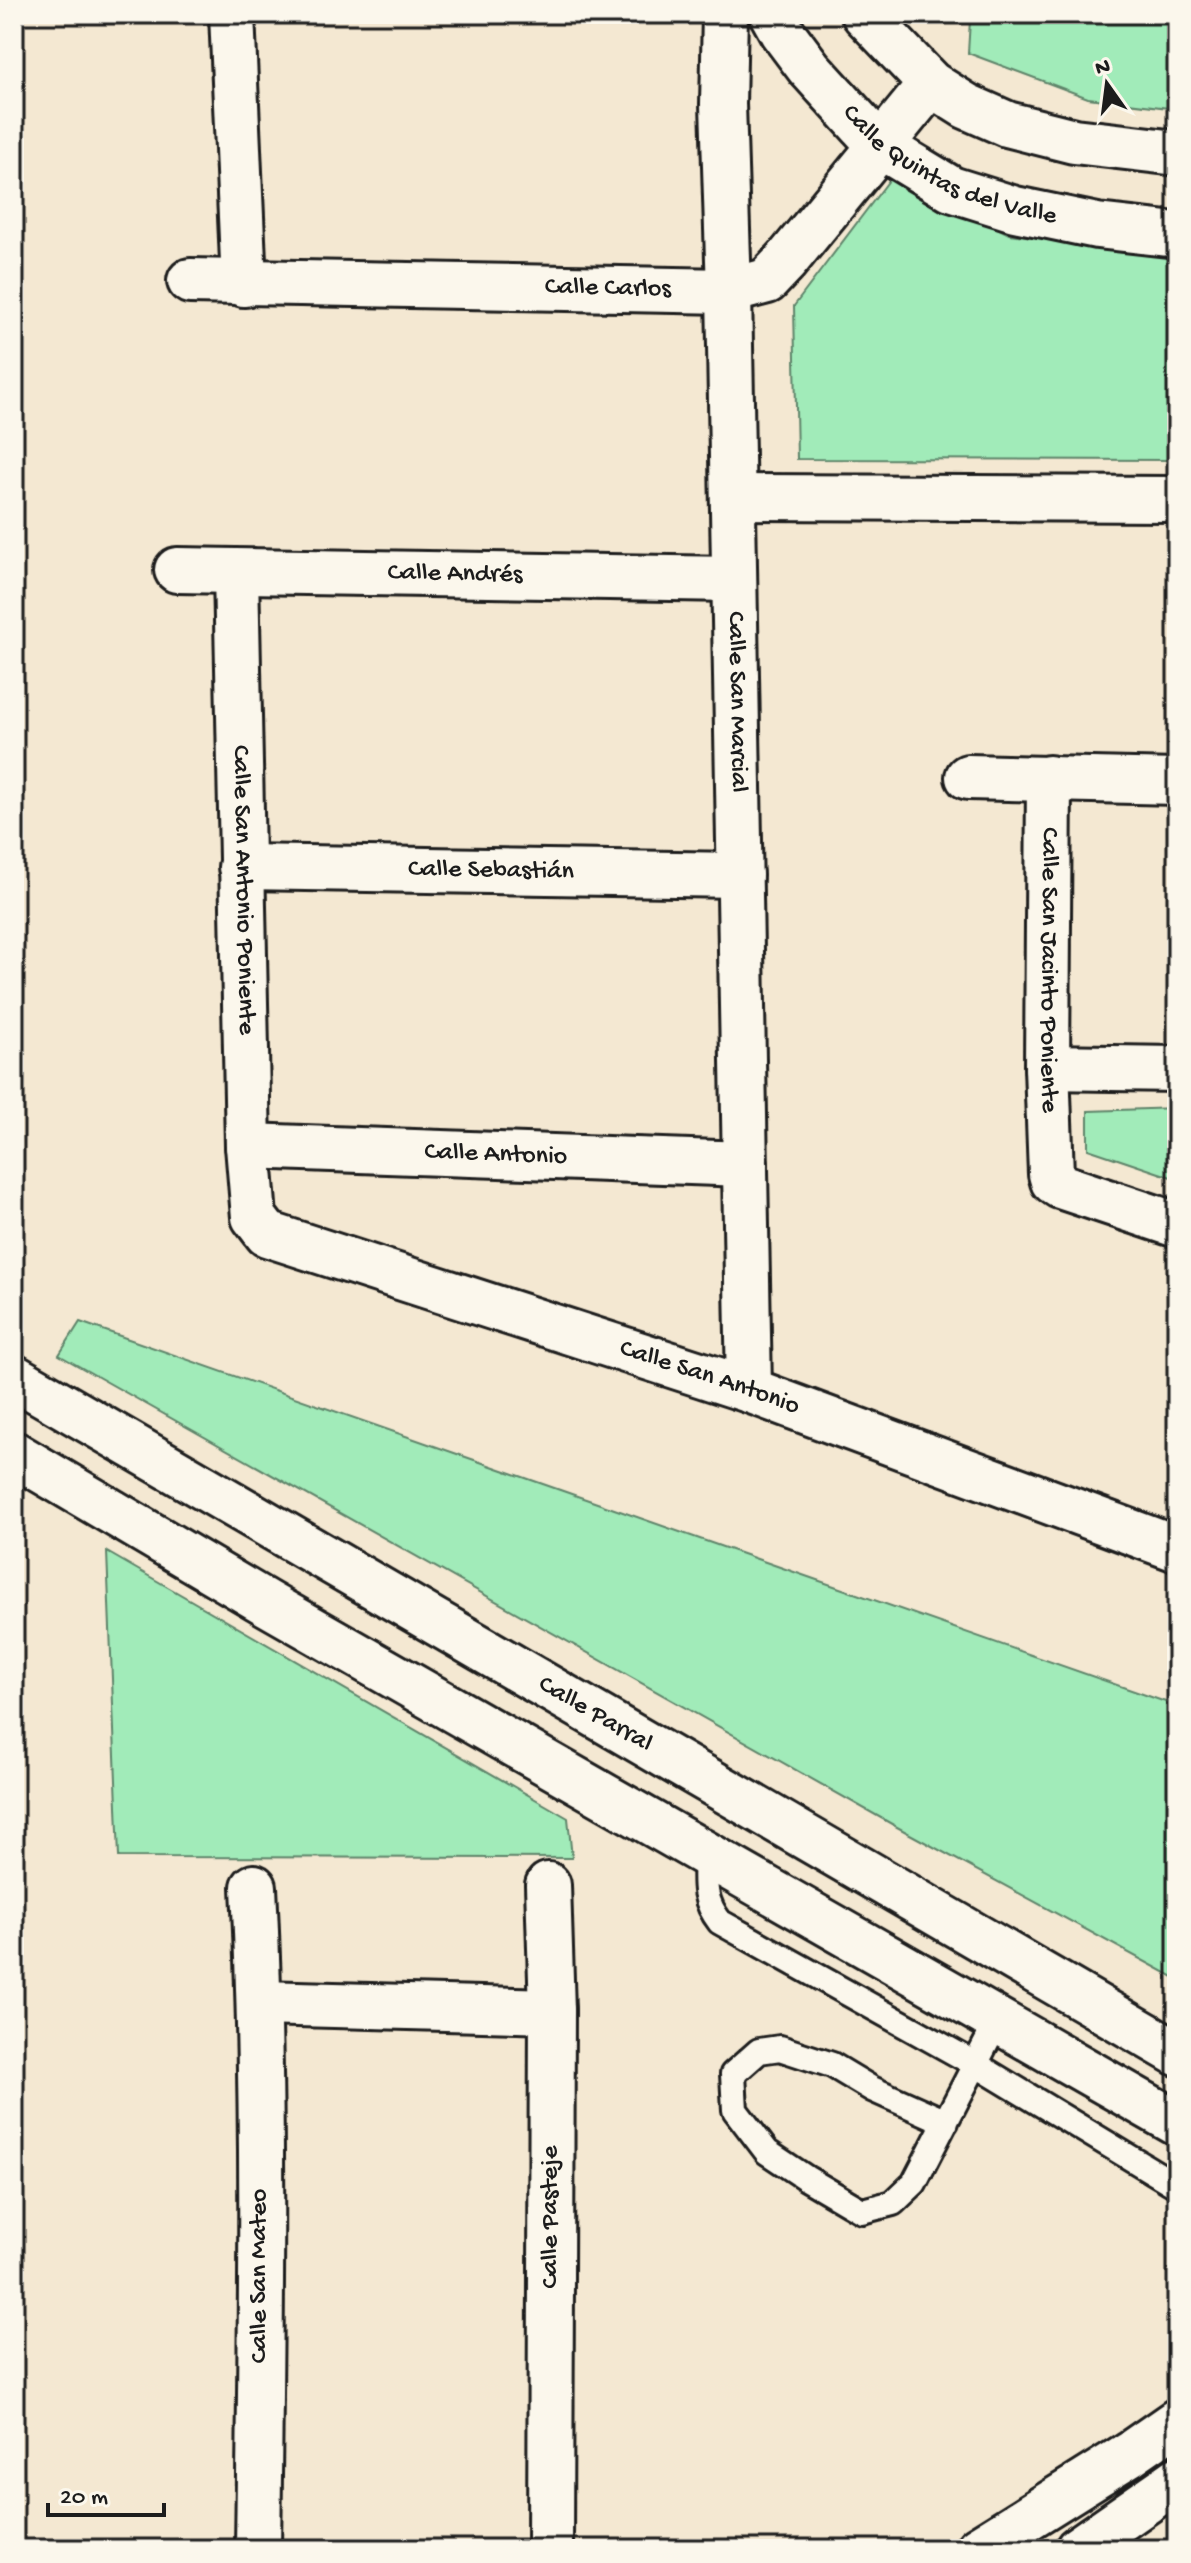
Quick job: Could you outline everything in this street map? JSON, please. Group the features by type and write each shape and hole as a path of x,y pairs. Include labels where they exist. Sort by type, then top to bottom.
{"street":[{"path":"232,14 244,284"},
{"name":"Calle San Marcial","path":"725,14 723,104 749,1390"},
{"name":"Calle Quintas del Valle","path":"772,14 809,68 880,146 951,189 1015,209 1097,226 1177,235"},
{"name":"Calle Quintas del Valle","path":"873,16 931,84 966,106 1007,124 1074,141 1177,153"},
{"name":"Calle Carlos","path":"190,281 729,291 767,281 931,84"},
{"path":"733,497 1177,499"},
{"name":"Calle Andrés","path":"177,570 734,579"},
{"name":"Calle San Antonio Poniente","path":"236,572 248,1146 253,1208"},
{"path":"968,777 1177,782"},
{"name":"Calle San Jacinto Poniente","path":"1049,778 1047,1067 1049,1162 1053,1181 1177,1225"},
{"name":"Calle Sebastián","path":"241,867 740,875"},
{"path":"1047,1067 1177,1069"},
{"name":"Calle Antonio","path":"248,1146 745,1164"},
{"name":"Calle San Antonio","path":"253,1208 254,1217 267,1234 749,1390 1177,1549"},
{"name":"Calle Parral","path":"14,1377 1177,2053"},
{"path":"14,1454 268,1604 1177,2123"},
{"name":"Calle Pasteje","path":"548,1885 552,2011 550,2549"},
{"name":"Calle San Mateo","path":"254,1887 260,2003 258,2549"},
{"path":"260,2003 552,2011"},
{"path":"978,2549 1177,2421"},
{"path":"1078,2549 1177,2480"}],"lane":[{"path":"706,1854 705,1891 709,1908 720,1922 975,2064 1177,2186"},
{"path":"946,2122 872,2089 832,2065 780,2048 759,2051 733,2074 735,2110 767,2152 862,2211 893,2203 914,2183 946,2122 997,2022"}],"green space":[{"path":"1177,14 1177,109 1088,98 968,53 970,20"},
{"path":"893,175 1009,234 1177,254 1177,460 797,459 794,306"},
{"path":"1177,1108 1177,1179 1088,1149 1088,1111"},
{"path":"80,1322 1177,1706 1177,1979 897,1827 59,1355"},
{"path":"107,1552 568,1818 572,1858 119,1857"}]}
